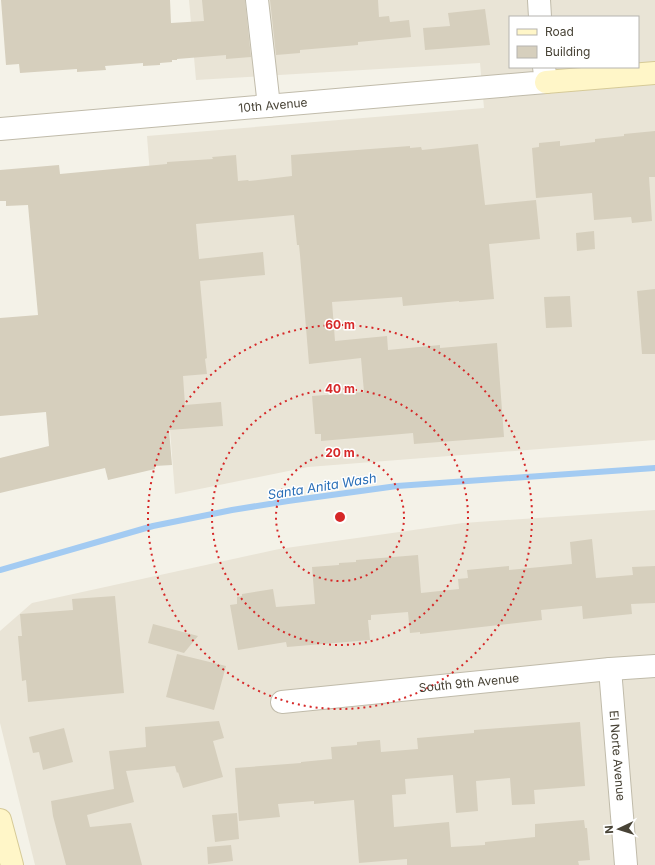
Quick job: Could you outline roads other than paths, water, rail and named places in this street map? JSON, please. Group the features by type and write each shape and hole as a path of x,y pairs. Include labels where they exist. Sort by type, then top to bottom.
{"street":[{"path":"257,0 268,106"},
{"path":"539,0 540,16"},
{"path":"545,74 655,72"},
{"name":"10th Avenue","path":"0,129 268,106 545,74"},
{"name":"South 9th Avenue","path":"282,702 610,669 655,666"},
{"name":"El Norte Avenue","path":"610,669 626,865"},
{"path":"0,820 12,865"}],"waterway":[{"name":"Santa Anita Wash","path":"0,570 153,526 232,510 288,501 397,486 655,468"}]}
